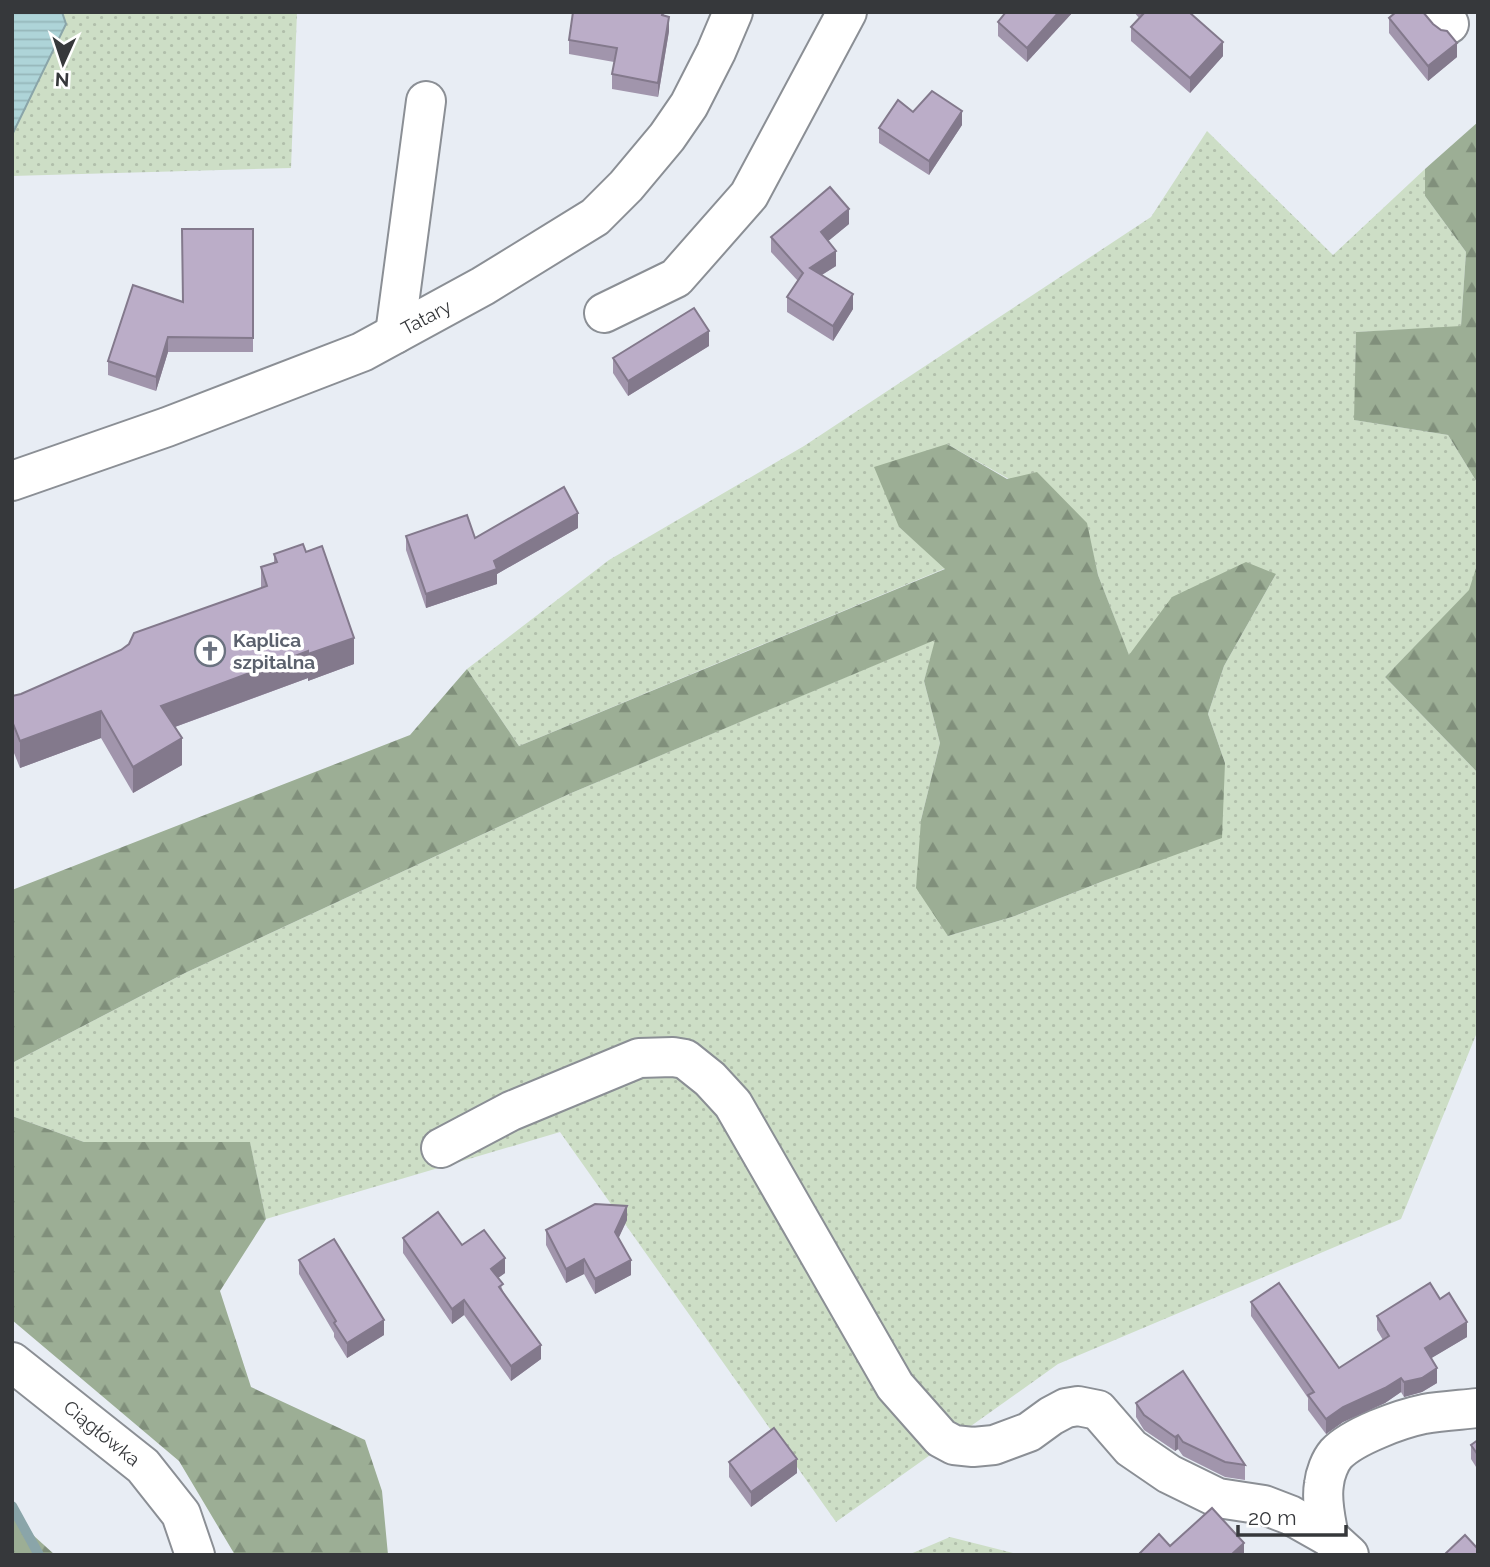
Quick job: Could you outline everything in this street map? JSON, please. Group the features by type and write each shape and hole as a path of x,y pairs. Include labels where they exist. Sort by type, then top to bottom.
{"street":[{"name":"Tatary","path":"12,481 167,427 362,352 483,286 595,217 667,137 689,105 733,12"},
{"path":"604,313 677,278 749,195 847,12"},
{"path":"395,334 426,101"},
{"path":"441,1148 511,1111 639,1058 685,1059 710,1079 733,1104 895,1386 941,1438 954,1445 994,1445 1029,1432 1066,1408 1078,1406 1098,1410 1131,1448 1169,1474 1218,1498 1264,1505 1290,1515 1339,1546"},
{"name":"Ciągłówka","path":"12,1362 143,1466 181,1514 195,1555"},
{"path":"1339,1546 1324,1507 1324,1484 1329,1465 1337,1453 1360,1437 1396,1421 1425,1414 1478,1408"}],"green space":[{"path":"62,12 297,12 291,168 12,176 12,135 66,24"},
{"path":"1478,122 1478,484 1448,435 1354,420 1356,332 1461,326 1466,252 1425,196 1425,169"},
{"path":"1207,131 1333,255 1425,169 1425,196 1466,252 1461,327 1356,332 1355,420 1448,435 1478,484 1478,562 1470,590 1385,677 1478,773 1478,1030 1401,1219 1058,1364 836,1522 560,1132 266,1219 250,1143 84,1142 12,1116 12,1063 185,973 569,794 936,639 924,681 940,743 921,820 948,936 1015,916 1106,880 1225,763 1208,714 1224,666 1276,574 1129,656 1098,575 1086,523 947,444 899,527 946,568 519,746 467,669 609,560 804,446 1151,217"},
{"path":"947,444 1007,479 1037,472 1087,523 1098,575 1129,655 1172,597 1246,562 1276,574 1224,666 1208,714 1225,763 1222,838 1015,916 948,936 916,888 921,820 940,743 924,681 935,640 569,794 185,973 12,1063 12,890 410,735 467,669 519,746 945,569 899,527 874,467"},
{"path":"1478,562 1478,773 1385,677 1469,590"},
{"path":"12,1116 84,1142 250,1142 266,1219 220,1291 251,1387 365,1440 382,1491 388,1555 235,1555 179,1461 12,1320"},
{"path":"12,1516 55,1555 12,1555"},
{"path":"950,1537 1021,1555 908,1555"}],"water":[{"path":"12,12 62,12 66,24 12,135"}],"building":[{"path":"573,12 663,12 662,15 669,17 658,83 612,74 617,48 569,40"},
{"path":"1006,12 1059,12 1027,48 998,22"},
{"path":"1145,12 1189,12 1223,42 1190,78 1131,27"},
{"path":"1396,12 1423,12 1433,24 1447,31 1457,43 1428,66 1389,18"},
{"path":"932,91 962,111 929,161 879,128 898,100 913,112"},
{"path":"830,187 849,209 821,232 836,251 810,268 853,294 833,326 787,297 803,273 771,237"},
{"path":"182,229 253,229 253,338 168,337 156,377 108,361 133,285 183,302"},
{"path":"694,308 709,331 628,381 613,358"},
{"path":"564,487 578,513 494,561 497,569 426,594 406,536 467,515 475,538"},
{"path":"303,544 306,552 322,546 354,638 308,654 308,651 161,706 182,738 133,767 101,711 20,741 12,721 12,696 121,650 129,644 134,633 267,586 261,567 277,562 274,554"},
{"path":"595,1204 627,1206 615,1232 631,1260 595,1279 584,1259 566,1269 546,1230"},
{"path":"438,1212 462,1245 484,1230 505,1258 491,1269 503,1284 499,1287 541,1345 511,1366 464,1300 452,1309 403,1238"},
{"path":"334,1239 384,1320 347,1343 299,1260"},
{"path":"1279,1283 1339,1368 1389,1336 1377,1316 1430,1283 1440,1299 1449,1293 1467,1322 1425,1348 1437,1368 1422,1378 1404,1382 1401,1378 1343,1407 1326,1419 1308,1395 1314,1392 1251,1302"},
{"path":"1183,1371 1245,1465 1225,1462 1183,1442 1178,1435 1175,1437 1144,1415 1136,1403"},
{"path":"774,1428 797,1459 751,1492 729,1462"},
{"path":"1478,1440 1478,1455 1471,1445"},
{"path":"1212,1508 1244,1543 1231,1555 1138,1555 1159,1534 1170,1546"},
{"path":"1465,1535 1478,1549 1478,1555 1444,1555"}],"waterway":[{"path":"12,1506 39,1555"}],"place":[{"name":"Kaplica szpitalna","path":"210,651"}]}
